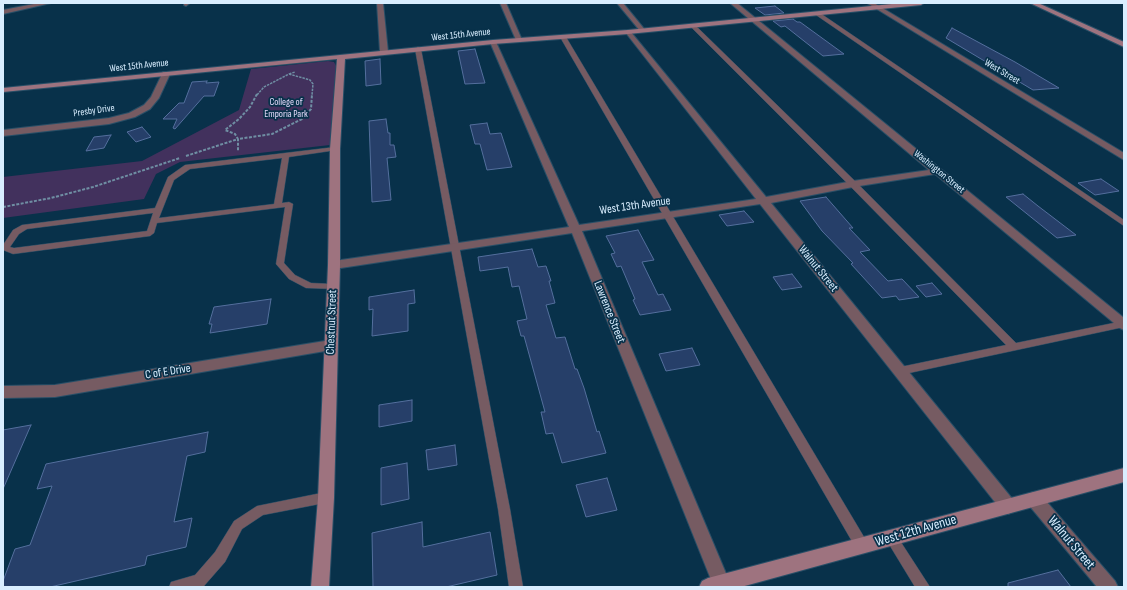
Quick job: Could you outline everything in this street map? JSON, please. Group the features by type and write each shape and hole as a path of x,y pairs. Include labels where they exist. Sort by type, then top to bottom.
{"street":[{"path":"3,12 48,3"},
{"path":"380,3 384,52"},
{"path":"503,3 519,40"},
{"path":"620,3 643,31"},
{"name":"Washington Street","path":"733,3 1124,325"},
{"name":"West Street","path":"870,3 1124,157"},
{"name":"West 15th Avenue","path":"3,90 384,52 643,31 921,3"},
{"path":"1033,3 1124,44"},
{"name":"Walnut Street","path":"628,32 1008,506"},
{"name":"Lawrence Street","path":"493,42 575,228 714,585"},
{"name":"Chestnut Street","path":"320,587 326,498 334,265 335,149 340,57"},
{"name":"Presby Drive","path":"3,133 110,121 132,115 147,107 155,98 166,74"},
{"name":"West 13th Avenue","path":"334,265 763,201 853,184 938,171"},
{"name":"C of E Drive","path":"3,392 55,391 331,345"},
{"name":"West 12th Avenue","path":"714,585 742,583 891,537 1124,475"},
{"name":"Walnut Street","path":"1034,499 1109,587"}],"lane":[{"path":"818,14 1124,224"},
{"path":"693,26 853,184 1014,347"},
{"path":"563,37 862,546"},
{"path":"418,49 504,509 516,587"},
{"path":"159,210 26,227 16,232 5,248 13,251 150,233 172,179 188,167 335,149"},
{"path":"278,206 286,155"},
{"path":"154,221 289,204 280,264 292,277 309,286 333,287"},
{"path":"900,371 1124,325"},
{"path":"176,587 199,581 220,557 238,525 261,510 326,498"},
{"path":"891,537 923,587"}],"path":[{"path":"238,139 235,134 225,130 239,119 250,107 257,94 264,87 289,74 301,70"},
{"path":"3,207 51,198 93,187 238,139 272,134 307,115 310,109 313,84 310,80 289,74"}],"green space":[{"name":"College of Emporia Park","path":"328,61 334,62 336,66 330,145 180,162 156,174 144,199 3,218 3,177 142,161 239,110 251,69"}],"building":[{"path":"775,6 784,13 765,15 755,8"},
{"path":"793,19 800,22 844,54 823,56 785,26 781,27 773,21"},
{"path":"952,28 1059,88 1033,90 946,38"},
{"path":"475,49 485,83 465,84 458,51"},
{"path":"380,59 381,84 366,86 365,61"},
{"path":"207,81 206,83 219,82 214,96 204,96 175,129 173,128 177,119 163,119 179,103 184,103 192,82"},
{"path":"386,119 388,133 390,133 390,145 394,145 396,157 387,158 391,200 372,202 369,121"},
{"path":"487,123 490,134 501,133 512,167 487,170 480,144 475,144 470,125"},
{"path":"142,127 151,137 136,142 127,132"},
{"path":"111,135 104,148 86,151 94,137"},
{"path":"1101,179 1119,191 1095,195 1078,183"},
{"path":"1023,194 1076,235 1057,238 1006,197"},
{"path":"826,197 853,228 849,228 870,250 860,252 888,281 902,279 919,297 899,300 896,296 882,298 851,264 853,263 822,231 800,201"},
{"path":"744,211 754,222 727,226 719,215"},
{"path":"638,230 654,260 642,262 658,295 663,294 671,310 640,315 621,266 617,267 611,254 615,253 606,236"},
{"path":"532,249 538,267 546,266 551,281 549,281 555,303 546,305 556,338 565,337 575,369 577,369 584,388 597,432 599,431 606,453 562,463 553,433 546,434 541,412 545,412 524,336 521,336 517,321 527,319 519,286 512,287 508,267 480,271 478,257"},
{"path":"792,274 802,287 782,290 773,277"},
{"path":"932,283 942,294 926,297 916,286"},
{"path":"414,290 415,303 408,304 408,331 372,336 373,309 369,310 369,297"},
{"path":"271,299 267,324 210,333 212,324 209,324 214,307"},
{"path":"692,348 700,365 666,371 659,354"},
{"path":"412,400 412,421 379,427 379,405"},
{"path":"31,425 3,489 3,430"},
{"path":"208,432 205,452 187,456 174,522 192,518 186,547 147,556 145,565 50,587 3,587 3,581 15,549 30,545 52,486 37,489 46,464"},
{"path":"455,445 457,465 428,470 426,450"},
{"path":"407,463 409,499 381,505 381,468"},
{"path":"607,478 617,510 586,517 576,485"},
{"path":"422,522 423,547 490,532 497,575 446,587 373,587 372,533"},
{"path":"1058,570 1071,587 1008,587 1008,583"}]}
